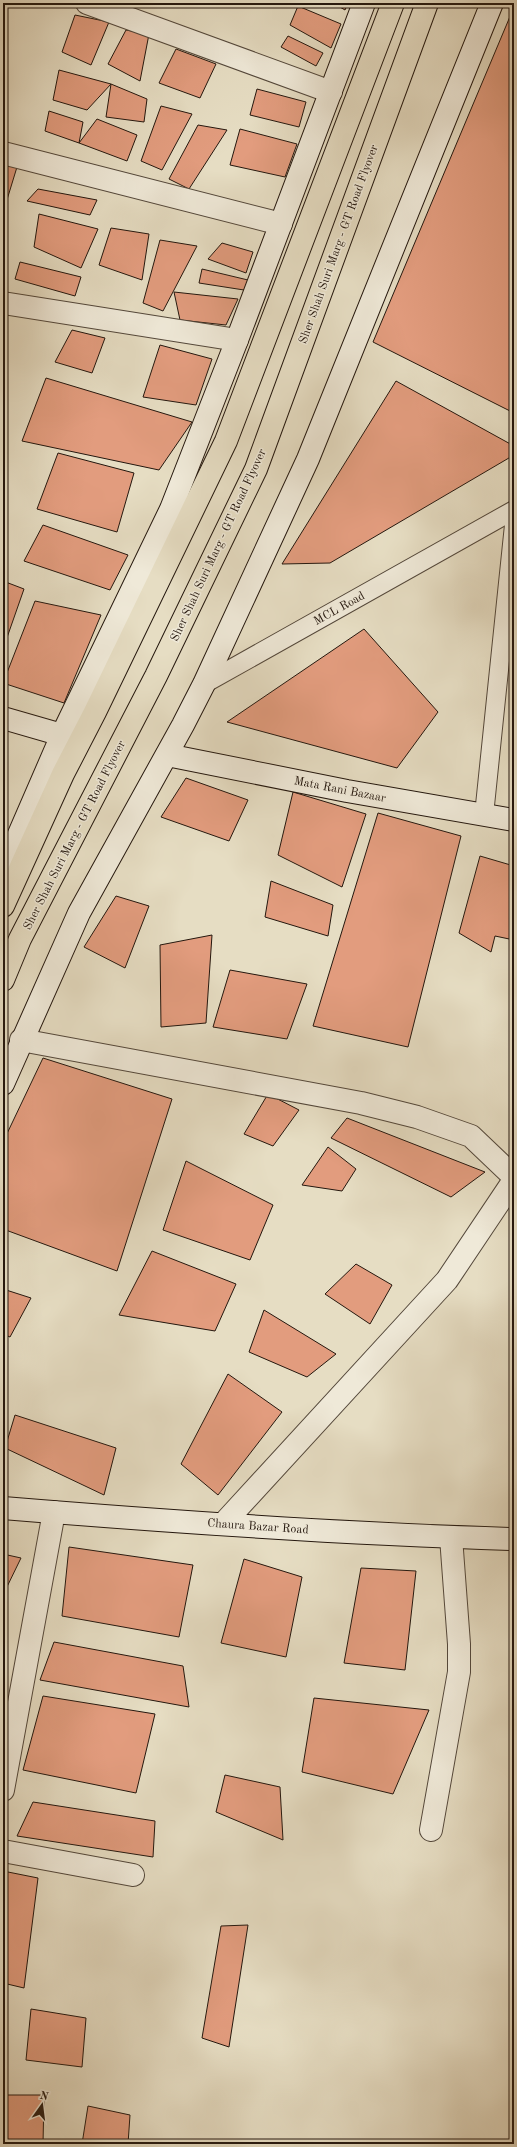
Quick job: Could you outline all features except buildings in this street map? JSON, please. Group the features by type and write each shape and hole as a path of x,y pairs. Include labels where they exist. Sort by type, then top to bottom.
{"main road":[{"path":"3,906 63,774 95,712 226,441 393,3"},
{"name":"Sher Shah Suri Marg - GT Road Flyover","path":"3,980 20,939 156,676 256,469 427,3"}],"street":[{"path":"87,3 331,92"},
{"path":"3,871 62,735 171,509 237,340 364,3"},
{"path":"3,1084 21,1040 79,913 184,725 308,459 492,3"},
{"path":"3,153 281,224"},
{"path":"3,303 237,340"},
{"path":"3,718 62,735"},
{"name":"Mata Rani Bazaar","path":"167,755 514,820"},
{"path":"21,1040 362,1102 417,1117 472,1136 514,1178 447,1280 223,1524"},
{"name":"Chaura Bazar Road","path":"3,1508 223,1524 451,1537 514,1539"},
{"path":"3,1790 54,1512"},
{"path":"431,1830 459,1672 460,1644 451,1537"},
{"path":"3,1851 133,1875"}],"lane":[{"name":"MCL Road","path":"204,684 514,510"},
{"path":"484,815 514,526"}]}
